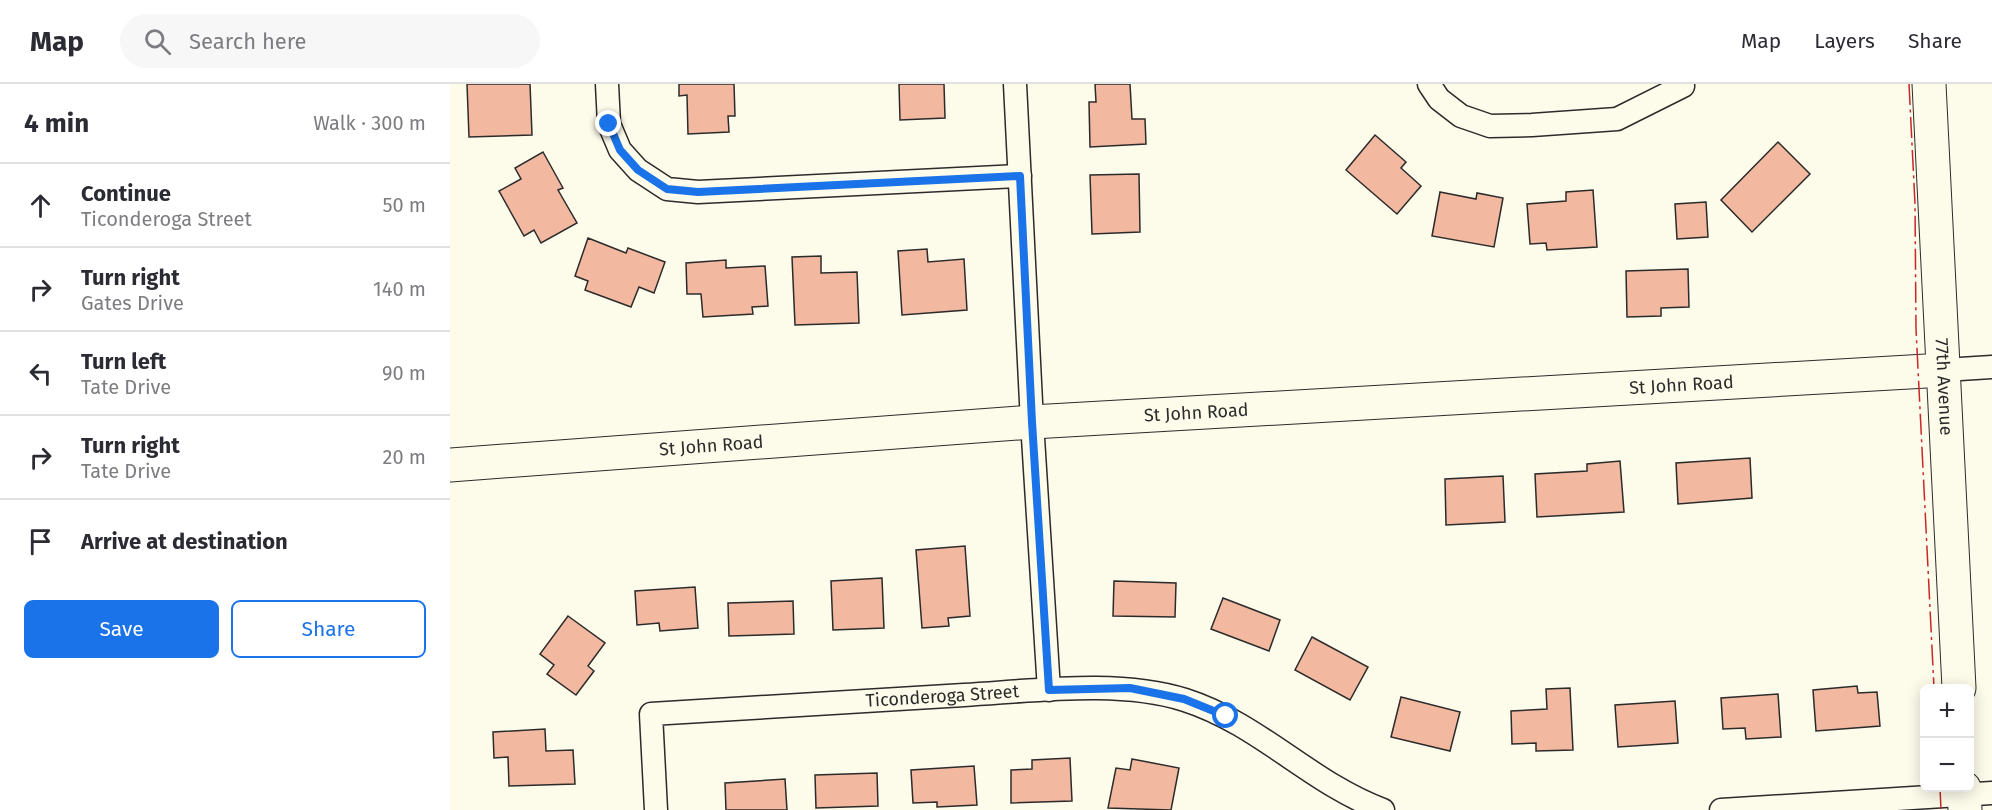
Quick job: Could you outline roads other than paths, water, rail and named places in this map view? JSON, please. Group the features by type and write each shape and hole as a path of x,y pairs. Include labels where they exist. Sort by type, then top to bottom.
{"street":[{"path":"607,84 609,124 620,150 638,170 667,189 698,192 1020,176"},
{"path":"1015,84 1032,422 1049,690"},
{"path":"1429,84 1439,99 1461,117 1490,126 1617,119 1683,86"},
{"name":"77th Avenue","path":"1929,84 1959,684"},
{"path":"1944,370 1992,367"},
{"name":"St John Road","path":"450,465 1032,422 1944,370"},
{"name":"Ticonderoga Street","path":"656,810 651,714 1049,690 1130,688 1184,699 1226,716 1262,737 1302,767 1356,800 1383,810"},
{"path":"1721,810 1971,796"}]}
